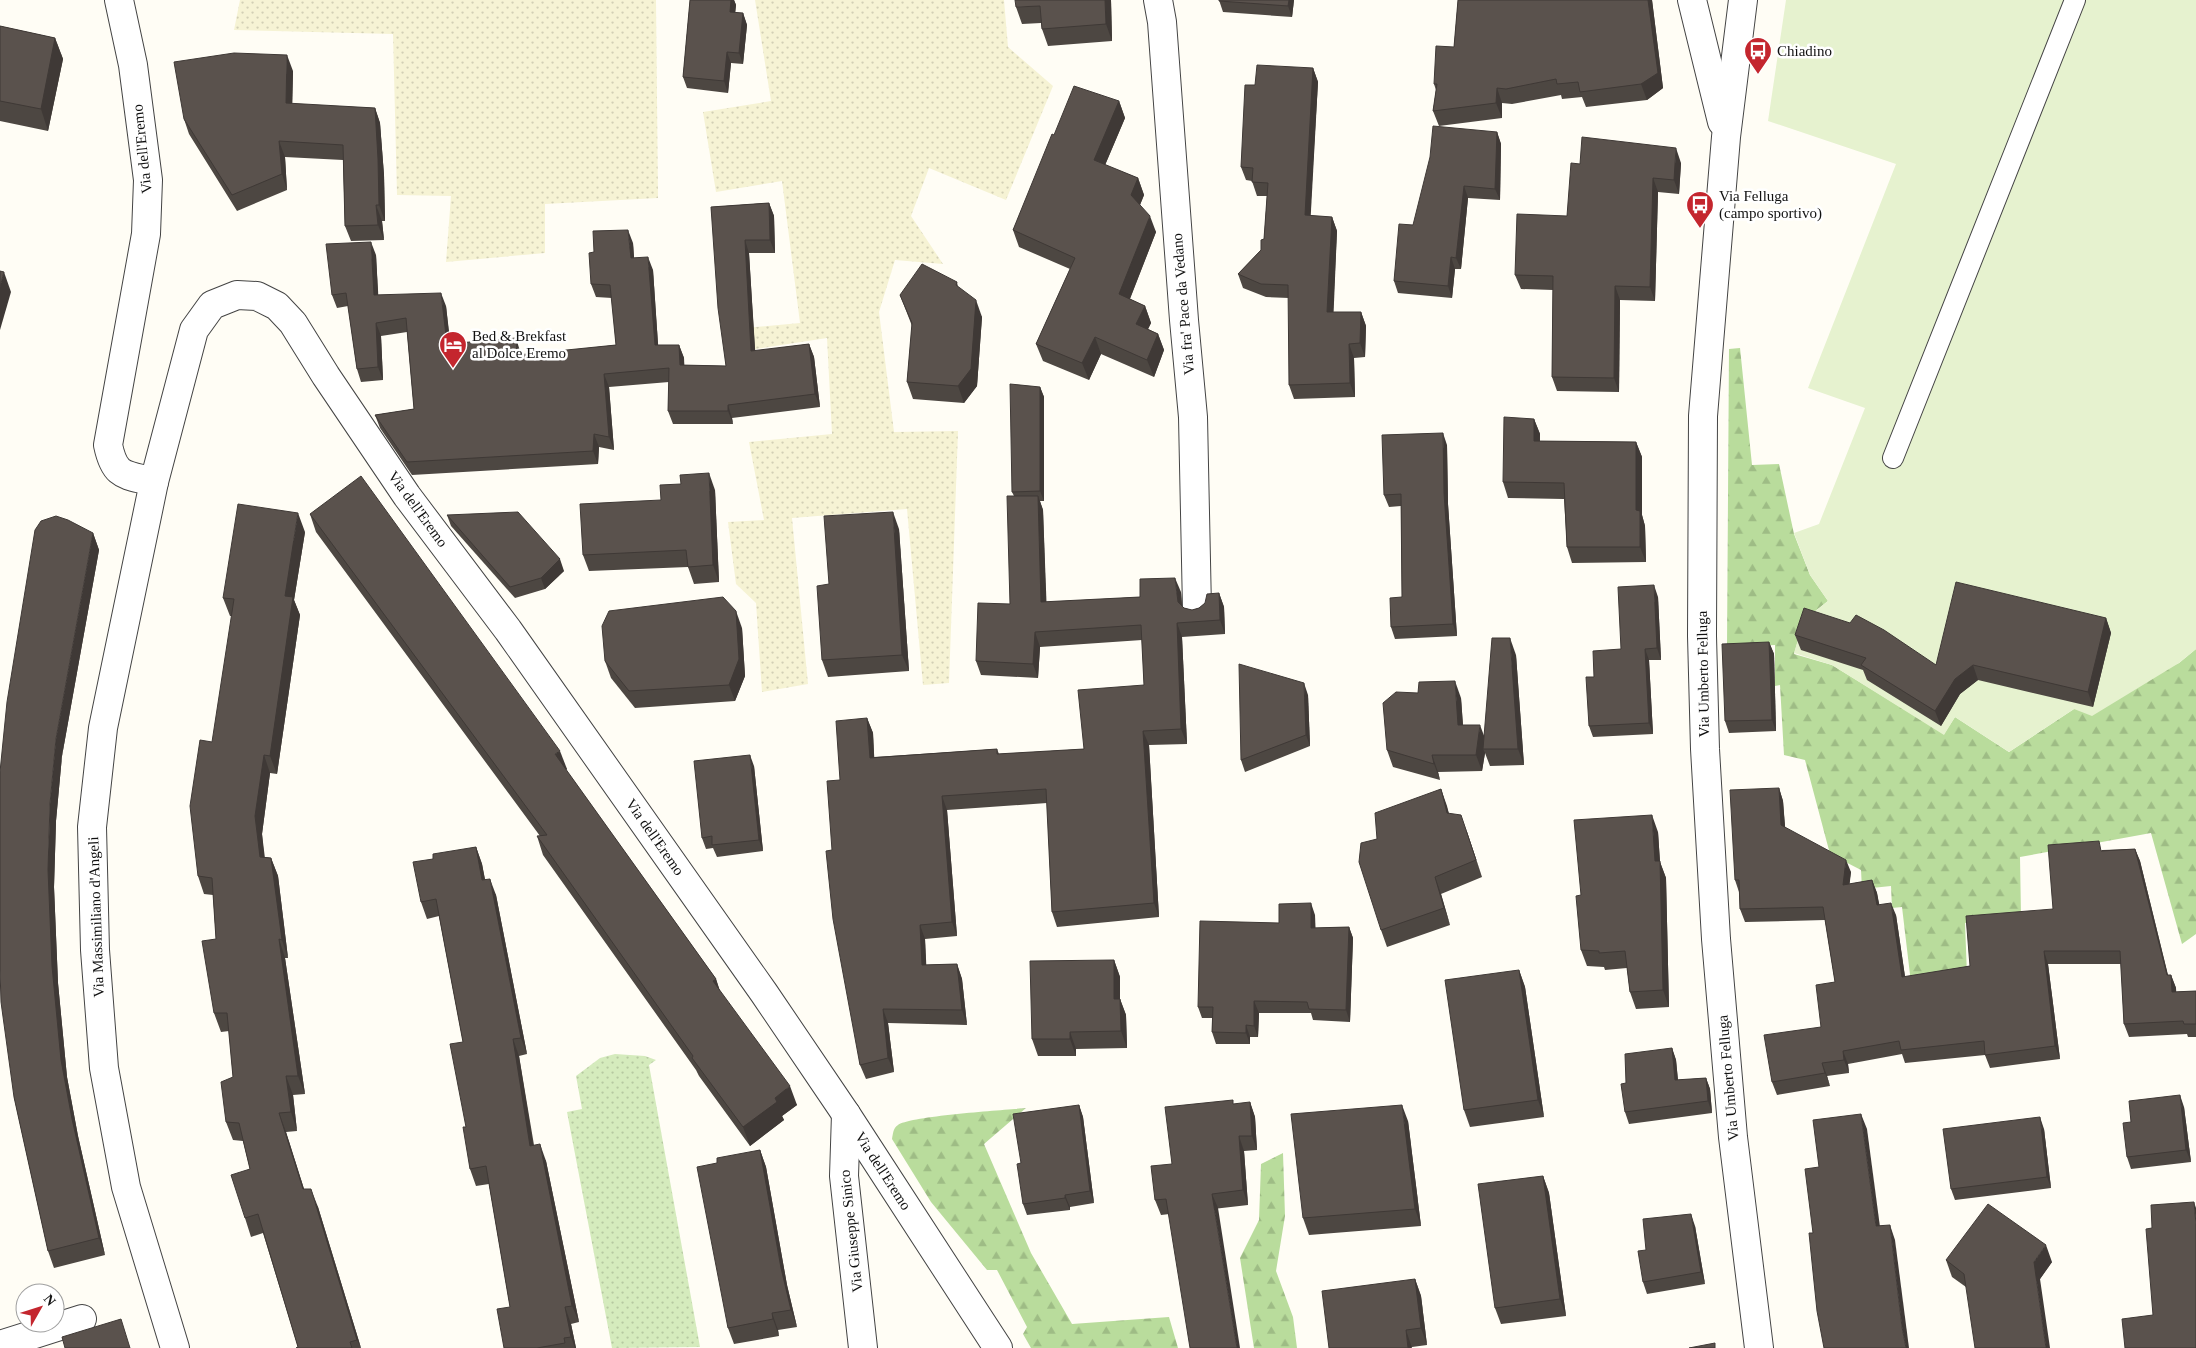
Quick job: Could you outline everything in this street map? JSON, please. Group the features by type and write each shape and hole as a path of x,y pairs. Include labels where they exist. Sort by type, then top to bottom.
{"street":[{"name":"Via dell'Eremo","path":"119,0 133,65 148,180 146,234 108,445 112,462 120,473 154,482 194,330 212,305 237,295 257,296 277,306 293,323 326,376 407,496 508,630 605,766 846,1114 998,1348"},
{"name":"Via fra' Pace da Vedano","path":"1158,0 1162,22 1193,417 1197,609"},
{"path":"1692,0 1726,137"},
{"name":"Via Umberto Felluga","path":"1744,0 1726,137 1703,416 1702,655 1716,949 1733,1137 1759,1348"},
{"name":"Via Massimiliano d'Angeli","path":"154,482 103,728 92,827 95,950 104,1068 126,1187 174,1348"},
{"name":"Via Giuseppe Sinico","path":"846,1114 844,1176 863,1348"},
{"path":"0,1345 82,1319"}],"lane":[{"path":"1894,458 2075,0"}],"shaded area":[{"path":"240,0 656,0 658,198 545,204 545,253 446,262 451,196 397,195 393,34 234,30"},
{"path":"755,0 1004,0 1008,47 1053,86 1006,200 929,168 911,216 943,264 895,260 879,312 894,432 958,431 949,683 923,685 907,509 792,518 808,684 762,692 756,603 736,584 728,522 764,520 749,442 832,434 827,338 737,352 733,329 800,323 782,181 716,192 703,112 771,101"}],"green space":[{"path":"1786,0 2196,0 2196,649 2179,663 2092,716 2074,709 2009,752 1955,717 1944,735 1832,665 1794,653 1804,620 1828,601 1810,575 1794,533 1819,524 1865,408 1808,388 1896,164 1768,121"},
{"path":"1740,348 1752,465 1779,464 1794,534 1810,575 1828,601 1804,620 1794,654 1832,665 1944,734 1955,717 2009,752 2074,709 2179,663 2196,649 2196,934 2182,944 2151,833 2020,857 2021,917 1965,923 1967,975 1911,983 1902,907 1892,908 1891,886 1862,889 1861,870 1830,854 1805,760 1784,755 1780,685 1775,686 1775,645 1727,647 1729,349"},
{"path":"615,1054 645,1056 656,1060 649,1065 700,1347 612,1348 567,1112 582,1109 576,1076 600,1058"},
{"path":"1026,1108 984,1144 1031,1253 1072,1324 1169,1317 1178,1348 1031,1348 1023,1334 1027,1327 997,1270 987,1270 931,1202 892,1139 895,1128 906,1122 938,1116"},
{"path":"1283,1153 1285,1216 1276,1271 1293,1317 1297,1348 1254,1348 1240,1258 1259,1220 1261,1164"}],"building":[{"path":"690,0 731,0 730,12 743,13 739,53 727,52 724,81 683,77"},
{"path":"1015,0 1105,0 1106,24 1042,29 1040,6 1016,7"},
{"path":"1219,0 1289,0 1288,6"},
{"path":"1458,0 1648,0 1658,73 1641,84 1580,92 1578,82 1557,84 1556,79 1506,89 1497,88 1496,103 1433,111 1437,84 1434,84 1436,46 1454,47"},
{"path":"0,26 55,38 41,109 0,101"},
{"path":"234,53 287,55 286,103 375,108 378,159 379,205 376,205 378,225 345,226 343,145 279,141 282,174 232,195 184,119 174,62"},
{"path":"1257,65 1313,68 1305,215 1332,217 1327,312 1361,312 1360,343 1349,344 1350,383 1289,385 1288,285 1261,284 1238,274 1261,250 1261,240 1264,239 1268,183 1252,182 1253,168 1241,167 1245,85 1255,85"},
{"path":"1074,86 1119,101 1094,160 1138,178 1131,195 1150,216 1119,294 1145,306 1136,324 1158,334 1147,360 1095,337 1082,363 1036,344 1075,258 1013,230 1052,134 1054,135"},
{"path":"1433,126 1497,132 1495,189 1464,186 1456,258 1451,257 1448,286 1394,281 1399,224 1413,225 1430,157"},
{"path":"1582,137 1676,148 1674,180 1653,178 1650,287 1615,286 1614,378 1552,377 1553,276 1515,275 1517,214 1567,216 1571,163 1580,164"},
{"path":"769,203 770,240 745,240 751,351 809,344 815,394 728,405 728,411 668,411 669,368 604,374 609,437 594,434 593,451 407,462 375,415 414,409 406,318 376,323 378,367 357,369 346,293 332,295 326,244 371,242 374,295 441,293 447,344 516,338 517,355 616,345 610,285 591,284 589,253 594,252 593,231 628,230 631,258 648,257 655,345 679,345 680,365 726,366 718,308 711,207"},
{"path":"922,264 957,282 956,285 976,300 971,369 958,386 907,382 912,323 900,295"},
{"path":"0,271 4,272 0,287"},
{"path":"1010,384 1040,387 1040,491 1012,492"},
{"path":"1504,417 1534,419 1534,441 1636,442 1636,510 1640,511 1640,547 1567,547 1564,483 1503,482"},
{"path":"1443,433 1444,493 1453,624 1391,627 1390,598 1402,597 1401,494 1384,495 1382,435"},
{"path":"709,473 713,565 688,567 686,550 583,555 580,504 661,500 660,485 681,484 680,475"},
{"path":"361,476 560,751 555,754 716,979 713,981 790,1086 775,1098 777,1102 743,1127 692,1058 693,1056 537,836 547,835 310,514"},
{"path":"1007,496 1038,496 1041,602 1140,597 1140,579 1175,578 1178,602 1184,608 1192,610 1199,608 1205,603 1207,594 1219,593 1220,620 1177,623 1181,729 1143,731 1154,903 1052,912 1046,789 942,796 952,922 920,925 922,965 957,964 962,1010 883,1009 888,1058 860,1065 833,919 826,851 832,850 827,781 840,780 836,721 867,718 870,758 997,749 997,754 1084,749 1078,690 1144,685 1141,625 1035,632 1033,664 976,661 978,603 1010,604"},
{"path":"238,504 298,513 285,596 293,597 270,756 264,755 255,816 260,857 271,858 282,940 279,939 298,1076 286,1076 291,1112 279,1113 303,1189 311,1189 357,1340 350,1342 352,1348 296,1348 298,1347 258,1214 245,1218 231,1175 250,1169 239,1123 226,1122 221,1082 233,1077 227,1013 214,1013 202,941 216,939 212,878 198,876 190,806 200,740 212,742 234,599 223,598"},
{"path":"518,512 560,559 541,578 510,587 447,515"},
{"path":"893,512 902,655 822,660 817,586 829,584 824,516"},
{"path":"56,516 93,533 56,739 50,804 48,870 52,966 61,1060 72,1119 99,1238 48,1251 14,1097 1,1002 0,772 7,702 35,530 41,521"},
{"path":"1956,582 2106,618 2088,692 1973,665 1955,679 1935,711 1861,665 1866,658 1795,635 1804,608 1850,623 1856,615 1884,630 1936,665"},
{"path":"1654,585 1657,648 1645,649 1649,723 1589,726 1586,677 1594,677 1593,651 1621,649 1618,587"},
{"path":"723,597 736,611 739,659 729,685 629,691 605,661 602,626 609,611"},
{"path":"1492,638 1510,638 1518,749 1483,749"},
{"path":"1769,642 1772,720 1725,721 1722,644"},
{"path":"1239,664 1304,683 1306,735 1241,760"},
{"path":"1455,681 1458,725 1480,725 1476,755 1432,755 1434,764 1387,750 1383,703 1396,692 1418,693 1419,682"},
{"path":"750,755 759,840 712,845 712,836 702,838 694,761"},
{"path":"1779,788 1781,825 1846,860 1843,885 1872,880 1877,905 1891,903 1902,977 1970,966 1966,916 2053,909 2048,845 2099,841 2101,851 2135,849 2167,975 2171,975 2172,992 2196,991 2196,1024 2184,1024 2183,1021 2124,1024 2120,951 2044,951 2055,1046 1985,1055 1984,1041 1901,1050 1899,1041 1843,1051 1844,1060 1822,1063 1825,1073 1772,1082 1764,1035 1821,1027 1816,985 1835,982 1823,907 1740,909 1739,880 1735,880 1730,790"},
{"path":"1441,789 1447,813 1461,815 1476,860 1435,877 1444,908 1381,930 1359,862 1361,843 1377,839 1375,813"},
{"path":"1652,815 1655,861 1660,861 1663,990 1630,992 1625,951 1599,953 1599,951 1581,950 1576,896 1581,895 1574,820"},
{"path":"476,847 482,880 490,879 521,1038 513,1039 530,1146 540,1144 572,1306 565,1307 571,1337 564,1338 565,1343 537,1348 504,1348 497,1309 510,1307 486,1166 470,1169 463,1127 466,1127 450,1044 463,1042 436,899 421,902 413,862 433,859 433,854"},
{"path":"1311,903 1311,928 1349,927 1346,1010 1309,1009 1307,1002 1254,1001 1254,1026 1246,1025 1246,1033 1212,1032 1213,1007 1198,1007 1200,921 1279,923 1279,904"},
{"path":"1114,960 1114,999 1120,999 1121,1031 1070,1032 1070,1039 1032,1039 1030,961"},
{"path":"1519,970 1538,1100 1464,1110 1445,980"},
{"path":"1672,1048 1675,1080 1706,1078 1708,1101 1625,1112 1621,1084 1626,1083 1625,1054"},
{"path":"2180,1095 2186,1150 2127,1157 2123,1123 2131,1122 2129,1101"},
{"path":"1233,1100 1233,1104 1250,1102 1252,1136 1239,1136 1243,1190 1212,1194 1237,1348 1190,1348 1166,1199 1155,1200 1151,1166 1172,1164 1165,1107"},
{"path":"1079,1105 1090,1191 1065,1195 1065,1198 1023,1204 1017,1164 1021,1163 1013,1114"},
{"path":"1402,1105 1415,1209 1303,1218 1291,1114"},
{"path":"1861,1114 1876,1226 1890,1225 1906,1348 1824,1348 1817,1311 1809,1233 1813,1233 1805,1169 1819,1167 1813,1120"},
{"path":"2040,1117 2047,1177 1951,1189 1943,1129"},
{"path":"760,1150 781,1268 791,1310 772,1313 773,1319 728,1328 697,1167 717,1163 717,1158"},
{"path":"1543,1176 1560,1299 1495,1308 1478,1184"},
{"path":"2194,1202 2196,1224 2196,1348 2125,1348 2122,1319 2153,1315 2146,1229 2152,1228 2151,1205"},
{"path":"1988,1204 2046,1245 2034,1262 2046,1348 1975,1348 1964,1274 1946,1260"},
{"path":"1691,1214 1701,1272 1643,1282 1638,1251 1646,1250 1643,1219"},
{"path":"1415,1279 1421,1328 1406,1330 1408,1348 1329,1348 1322,1291"},
{"path":"121,1319 130,1348 65,1348 62,1337"},
{"path":"1715,1343 1715,1348 1689,1348"}],"place":[{"name":"Chiadino","path":"1758,75"},
{"name":"Via Felluga (campo sportivo)","path":"1700,229"},
{"name":"Bed & Brekfast al Dolce Eremo","path":"453,369"}]}
